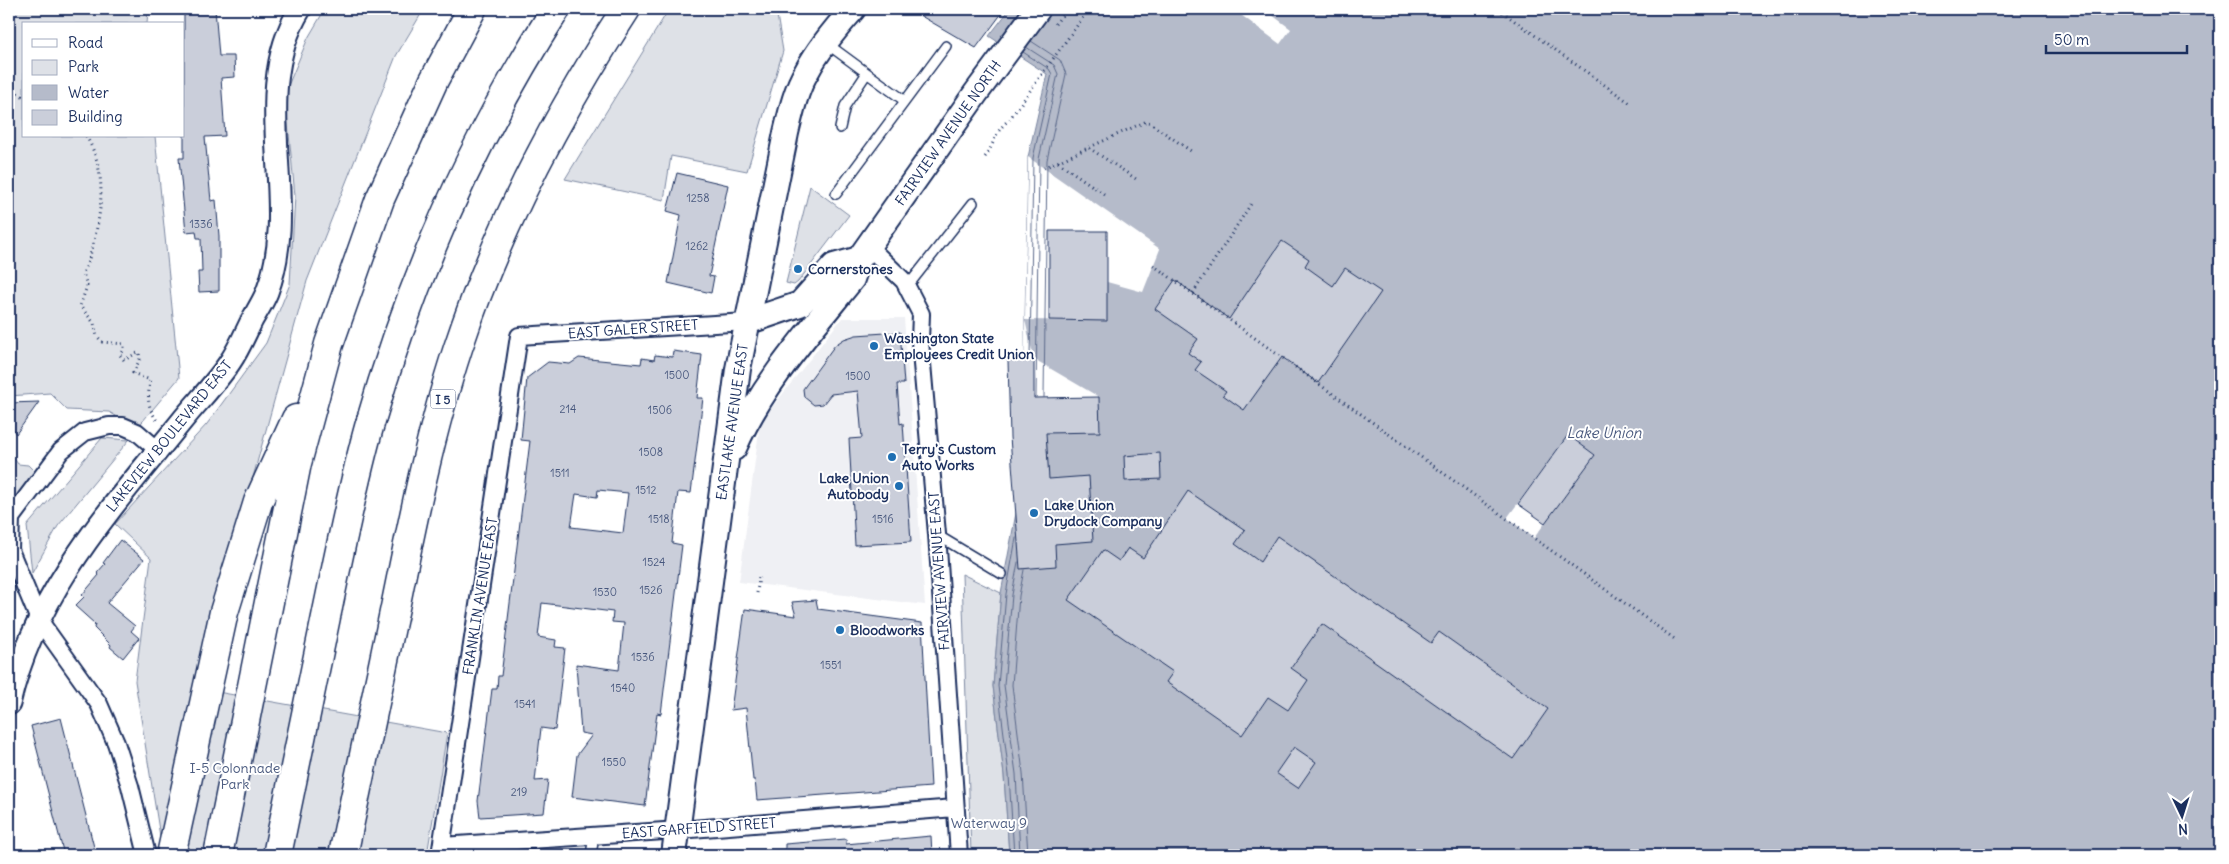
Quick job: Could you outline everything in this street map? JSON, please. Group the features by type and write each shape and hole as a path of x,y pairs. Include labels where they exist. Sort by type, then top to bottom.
{"highway":[{"path":"218,855 294,479 329,344 368,231 405,141 472,9"},
{"path":"276,855 348,510 369,428 408,306 458,187 508,89 556,9"},
{"name":"I 5","path":"344,855 422,477 458,347 490,263 526,182 568,102 626,9"},
{"path":"171,855 224,612 258,502 329,344"},
{"path":"349,855 350,821"}],"main road":[{"name":"EASTLAKE AVENUE EAST","path":"674,855 679,830 726,465 747,322 786,133 795,97 806,71 826,42 853,9"},
{"name":"FAIRVIEW AVENUE NORTH","path":"726,465 742,429 766,388 852,279 863,252 1038,9"},
{"path":"747,322 800,304 834,266 863,252"}],"street":[{"name":"LAKEVIEW BOULEVARD EAST","path":"9,704 16,673 54,588 91,533 230,361 267,293 276,264 280,235 275,118 276,85 281,54 290,25 300,9"},
{"name":"FAIRVIEW AVENUE EAST","path":"863,252 904,281 922,314 920,341 937,534 959,855"},
{"name":"EAST GALER STREET","path":"520,336 747,322"},
{"name":"FRANKLIN AVENUE EAST","path":"441,851 520,336"},
{"path":"147,855 130,786 116,743 100,704 39,620 10,550 12,518 61,451 84,432 109,426 123,426 137,432 158,450"},
{"name":"EAST GARFIELD STREET","path":"441,851 594,836 955,808"}],"lane":[{"path":"826,42 905,101"},
{"path":"836,194 946,46"},
{"path":"840,128 845,106 867,73"},
{"path":"907,287 973,204"},
{"path":"937,534 1002,574"},
{"path":"591,855 594,836"}],"path":[{"path":"985,157 991,149 999,129 1009,120 1089,9"},
{"path":"1498,9 1630,103"},
{"path":"9,88 22,95"},
{"path":"1044,168 1147,121 1191,151"},
{"path":"87,138 99,169 102,192 100,219 88,263 82,273 87,286 80,306 94,323 97,336 102,342 124,344 124,350 120,355 124,360 139,352 140,360 133,374 150,380 147,402 159,424"},
{"path":"1089,148 1136,180"},
{"path":"1057,162 1104,194"},
{"path":"1193,293 1253,201"},
{"path":"1153,265 1676,640"},
{"path":"757,593 759,576"}],"shaded area":[{"path":"842,318 904,318 925,605 739,582 760,423"}],"green space":[{"path":"9,9 148,9 147,22 22,22 22,138 155,138 179,378 137,428 109,412 67,410 50,393 9,396"},
{"name":"I-5 Colonnade Park","path":"325,9 424,9 396,56 307,281 195,688 447,733 427,855 163,855 135,681 151,558 115,524 207,424 266,343 290,284 295,196 285,93 308,38"},
{"path":"669,9 776,9 783,51 747,171 671,156 664,200 565,179"},
{"path":"810,186 849,215 794,285 786,283"},
{"path":"102,438 129,440 58,526 32,573 27,526"},
{"path":"9,452 18,464 28,465 35,472 9,508"},
{"path":"9,568 17,581 9,601"},
{"name":"Waterway 9","path":"962,574 1001,593 993,686 1004,775 1009,855 971,855"}],"water":[{"name":"Lake Union","path":"1010,9 2220,9 2220,855 1009,855 1004,775 993,686 1001,593 1026,460 1025,320 1028,157 1047,74 989,36"}],"pier":[{"path":"1233,9 1264,9 1291,29 1280,44"},
{"path":"1028,157 1160,249 1143,292 1107,282 1107,321 1025,320"},
{"path":"1025,320 1034,359 1099,397 1100,432 1025,433"},
{"path":"1568,435 1595,455 1534,538 1507,518"}],"building":[{"path":"184,9 215,9 219,56 234,56 235,77 221,78 225,136 205,137 211,201 216,200 219,236 219,291 199,292 198,272 202,272 201,238 197,238 196,231 186,232 179,158 184,158 185,138"},
{"path":"909,9 1005,9 976,48"},
{"path":"677,173 728,185 709,276 714,277 711,293 668,283 681,215 667,211"},
{"path":"1049,231 1107,231 1107,321 1049,320"},
{"path":"1282,241 1309,259 1305,266 1333,286 1345,268 1381,292 1318,383 1282,357 1244,410 1223,395 1226,391 1195,370 1201,362 1188,353 1198,339 1155,309 1175,280 1229,319"},
{"path":"900,332 904,384 897,384 900,424 903,423 911,542 855,545 849,439 862,438 858,391 831,394 823,404 814,405 804,397 803,389 835,345 844,339 856,335"},
{"path":"673,351 702,355 697,398 703,398 691,493 678,492 672,543 682,545 661,714 657,713 645,806 572,797 577,755 592,735 581,733 576,664 619,670 624,623 612,622 613,612 542,603 538,637 556,640 555,647 565,648 555,730 541,728 535,781 548,780 544,813 480,817 478,801 492,689 497,689 498,676 501,676 530,441 521,440 527,378 548,362 570,364 579,358 641,364 642,358 654,360 655,355 672,357","holes":["598,490 628,493 623,533 571,527 576,494 597,497"]},
{"path":"1034,359 1034,398 1099,397 1100,432 1046,433 1049,479 1089,476 1093,541 1055,544 1056,566 1020,569 1010,437 1008,360"},
{"path":"39,402 16,434 9,423 9,403"},
{"path":"1568,435 1595,455 1545,523 1518,504"},
{"path":"1160,453 1161,479 1125,481 1124,456"},
{"path":"1188,491 1245,530 1235,544 1260,562 1277,536 1431,643 1439,632 1548,709 1513,759 1322,624 1291,668 1308,680 1288,710 1268,697 1242,735 1166,682 1173,672 1068,600 1103,550 1119,561 1128,548 1143,558"},
{"path":"120,540 144,559 107,603 135,626 131,631 139,638 123,658 110,647 111,645 94,628 95,624 75,606 84,597 82,595 99,575 97,573 105,564 103,563"},
{"path":"816,600 818,609 922,623 931,787 757,800 755,780 753,780 746,708 731,710 745,609 796,616 792,602"},
{"path":"61,718 96,855 64,855 31,726"},
{"path":"1294,747 1316,762 1298,788 1276,773"},
{"path":"931,836 932,855 785,855 785,844 846,839 846,844"}],"place":[{"name":"Cornerstones","path":"798,269"},
{"name":"Washington State Employees Credit Union","path":"874,346"},
{"name":"Terry's Custom Auto Works","path":"892,457"},
{"name":"Lake Union Autobody","path":"899,486"},
{"name":"Lake Union Drydock Company","path":"1034,513"},
{"name":"Bloodworks","path":"840,630"}]}
